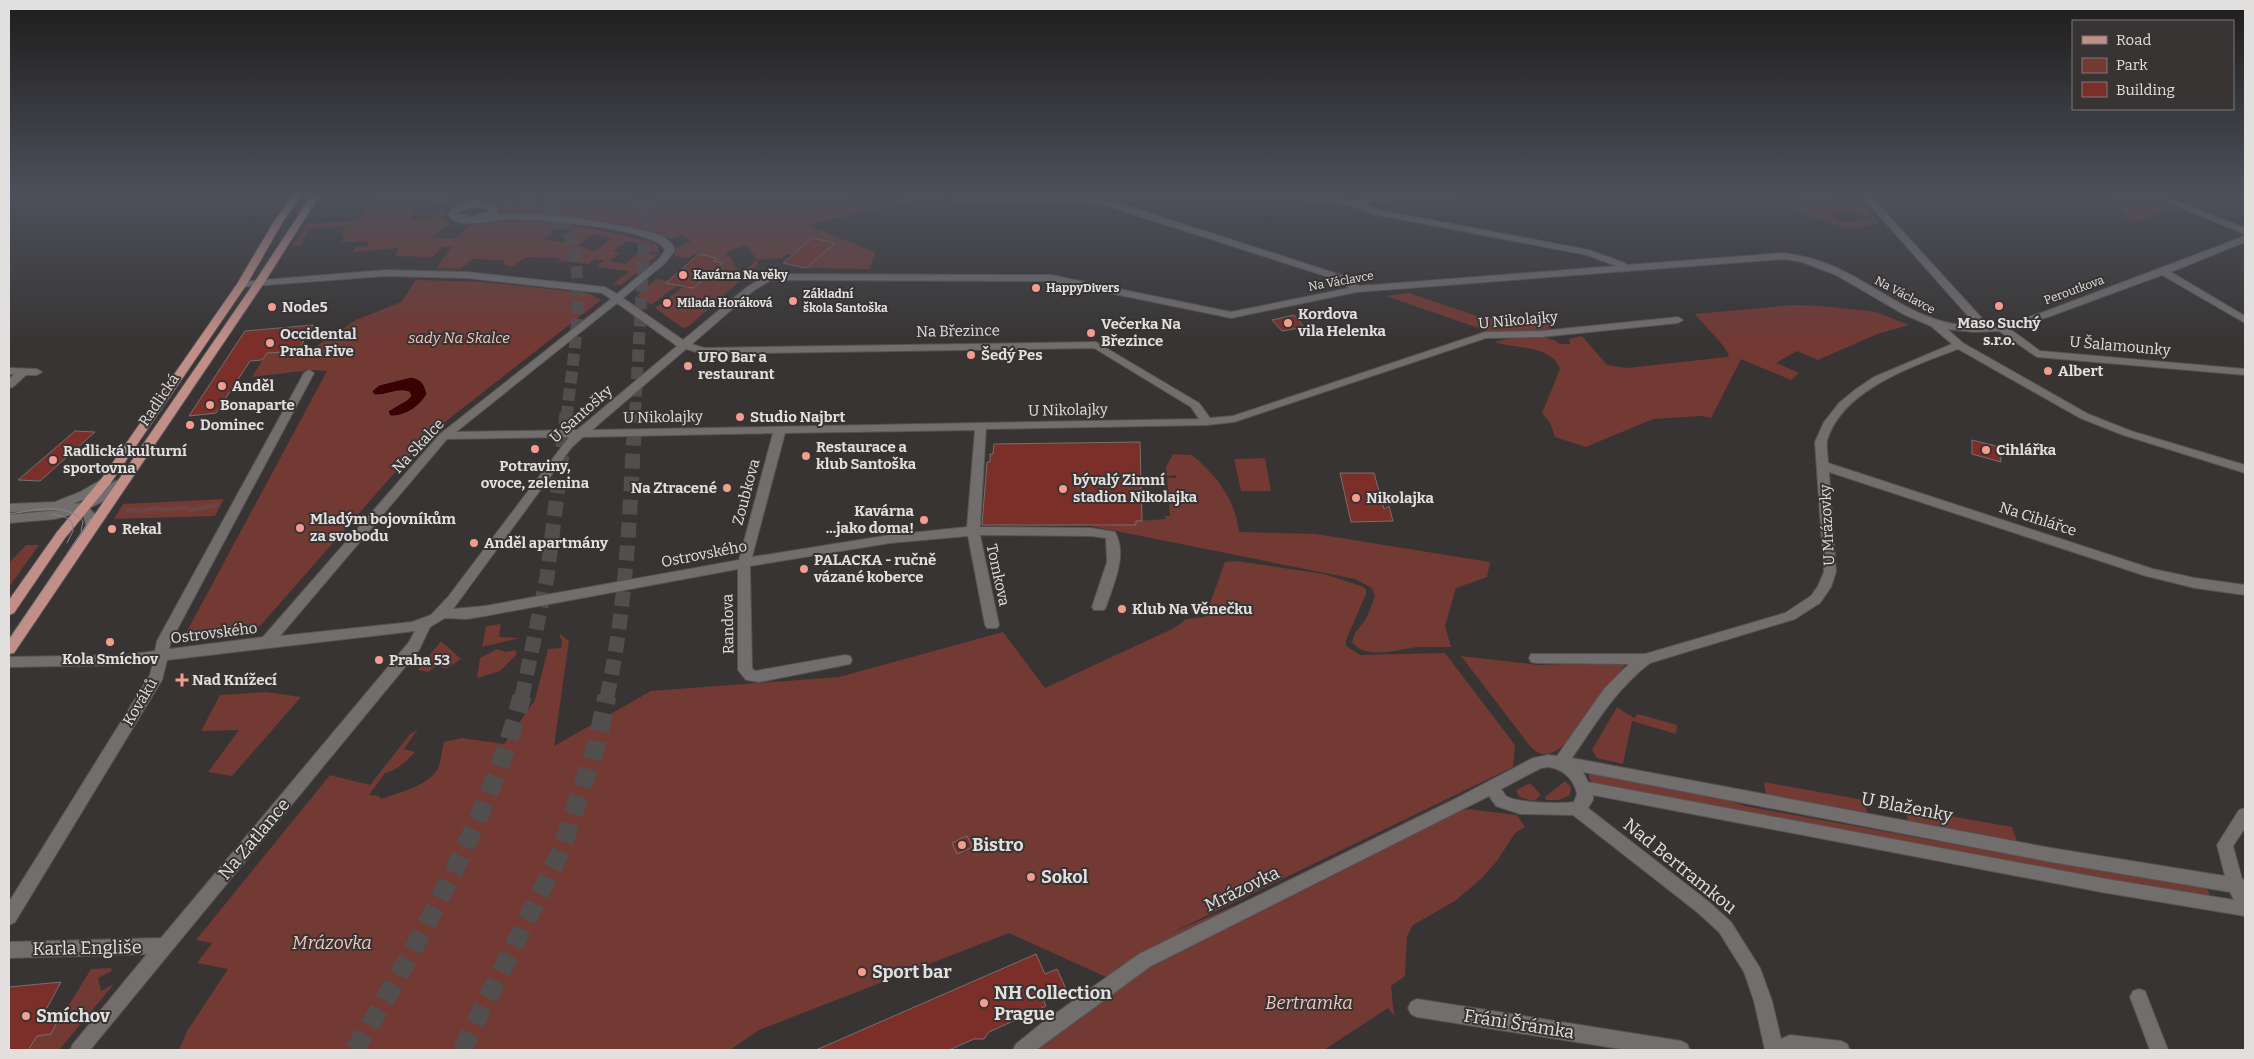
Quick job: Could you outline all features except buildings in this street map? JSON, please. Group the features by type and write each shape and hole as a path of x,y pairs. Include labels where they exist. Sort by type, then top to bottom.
{"main road":[{"name":"Radlická","path":"9,610 61,535 106,481 242,284 267,242"},
{"name":"Radlická","path":"9,649 285,242"}],"street":[{"name":"Na Skalce","path":"267,642 444,436 666,257 670,250 665,242"},
{"path":"1229,242 1344,280 1357,289"},
{"path":"1534,242 1589,253 1627,267"},
{"path":"1907,242 1985,328"},
{"name":"Peroutkova","path":"1935,324 1985,328 2001,327 2025,321 2164,272 2237,242"},
{"name":"Na Václavce","path":"769,277 1051,278 1231,315 1357,289 1773,256 1804,258 1830,267 1911,314 1935,324"},
{"path":"2164,272 2245,320"},
{"path":"242,284 384,273 467,275 605,290 618,297 684,346"},
{"name":"U Santošky","path":"424,625 443,613 553,462 581,433 750,289 769,277"},
{"name":"U Nikolajky","path":"444,436 1207,422 1234,419 1485,335 1541,334 1678,320"},
{"path":"1935,324 1959,344 2104,425 2245,469"},
{"name":"U Šalamounky","path":"2001,327 2037,354 2245,372"},
{"name":"U Mrázovky","path":"1536,658 1646,659 1790,616 1804,609 1816,600 1825,587 1830,572 1821,442 1826,426 1837,411 1854,396 1885,376 1959,344"},
{"name":"Na Březince","path":"684,346 706,351 1096,345 1195,405 1207,422"},
{"path":"9,371 37,372"},
{"path":"9,385 23,372"},
{"name":"Kováků","path":"9,917 157,676 164,641 310,373"},
{"path":"973,531 981,426"},
{"name":"Zoubkova","path":"744,563 780,430"},
{"name":"Na Cihlářce","path":"1824,466 2151,573 2195,583 2245,590"},
{"path":"48,506 75,499 106,481"},
{"path":"9,519 38,518 64,514 83,508 108,494 123,481"},
{"path":"9,508 48,506 83,508 90,515 91,527"},
{"path":"38,518 56,523 61,529 61,535"},
{"name":"Ostrovského","path":"443,613 475,613 890,538 973,531 1091,532 1111,535 1115,544 1113,561 1099,606"},
{"name":"Tomkova","path":"973,531 992,625"},
{"name":"Randova","path":"744,563 744,660 747,674 760,677 845,660"},
{"name":"Ostrovského","path":"9,662 84,662 160,656 424,625"},
{"name":"Na Zatlance","path":"79,1050 414,646 424,625"},
{"name":"U Mrázovky","path":"1561,763 1602,704 1630,670 1646,659"},
{"path":"1543,761 1561,763 1572,770 1584,788 1585,800 1576,808 1546,809 1514,806 1500,799 1493,787 1529,765 1543,761"},
{"name":"U Blaženky","path":"1561,763 1693,786 2051,855 2241,887"},
{"name":"Mrázovka","path":"1022,1050 1044,1032 1145,960 1493,787"},
{"path":"1584,788 2101,885 2245,909"},
{"name":"Nad Bertramkou","path":"1576,808 1725,927 1742,951 1758,986 1774,1050"},
{"path":"2245,815 2225,845 2241,887 2245,905"},
{"name":"Karla Engliše","path":"9,950 165,946"},
{"path":"2139,996 2158,1050"},
{"name":"Fráni Šrámka","path":"1417,1008 1681,1050"},
{"path":"1780,1050 1790,1044 1841,1050"}],"green space":[{"path":"294,242 302,242 301,245 292,246"},
{"path":"369,242 582,242 578,246 595,251 606,242 625,242 613,251 620,253 610,261 626,264 640,251 658,255 621,285 613,284 630,271 596,267 604,260 595,259 589,264 558,261 560,258 526,257 506,271 511,266 504,264 505,260 472,259 461,269 436,268 452,247 442,247 433,257 395,256 399,248 352,252 356,247 367,246"},
{"path":"634,242 651,242 657,245 659,253 642,250 647,245"},
{"path":"688,242 807,242 792,255 786,254 782,258 757,260 758,265 688,327 683,328 655,308 683,287 693,288 715,268 718,269 724,263 713,261 716,258 695,254 689,258 674,256 677,248","holes":["746,245 757,260 744,271 736,269 732,259 725,254"]},
{"path":"831,242 851,242 875,252 870,269 806,268 834,243"},
{"path":"656,279 669,281 667,283 677,286 651,305 637,295"},
{"name":"sady Na Skalce","path":"416,280 484,282 588,293 601,300 427,436 260,626 253,631 188,638 186,633 327,371 311,370 252,377 267,353 310,350 356,320 401,302","holes":["400,379 422,402 396,406 411,396 409,392 398,390 374,395 379,385"]},
{"path":"1409,293 1483,318 1542,315 1551,329 1511,333 1487,331 1386,296"},
{"path":"1793,305 1823,306 1876,312 1909,325 1877,334 1818,360 1797,351 1776,363 1799,373 1791,380 1741,359 1711,418 1702,416 1653,419 1586,447 1555,437 1550,423 1542,413 1560,369 1556,361 1532,349 1495,342 1520,337 1538,337 1554,340 1560,344 1570,344 1569,339 1582,336 1607,365 1627,368 1727,357 1729,355 1721,344 1695,314"},
{"path":"1173,454 1192,455 1217,480 1229,499 1237,520 1239,532 1316,534 1490,562 1487,577 1456,588 1445,626 1451,647 1419,647 1384,652 1366,651 1358,648 1352,642 1355,633 1366,619 1375,596 1372,588 1355,579 1091,526 1136,525 1136,521 1165,519 1165,516 1170,516 1167,478 1176,478 1176,475 1167,476 1166,467"},
{"path":"1265,458 1271,491 1241,491 1234,459"},
{"path":"224,499 215,516 114,519 123,504"},
{"path":"26,545 39,545 9,587 9,563"},
{"name":"Bertramka","path":"1236,561 1324,574 1366,589 1366,594 1346,640 1346,646 1360,655 1445,653 1515,745 1513,767 1169,934 1445,815 1468,809 1517,815 1525,827 1515,833 1497,861 1481,879 1455,901 1413,925 1407,936 1405,976 1391,986 1394,1016 1388,1008 1324,1050 1022,1050 1106,977 1009,933 759,1030 730,1050 179,1050 187,1031 228,969 197,963 212,943 196,940 330,775 370,785 410,734 418,729 404,749 415,752 398,768 385,773 369,795 379,796 381,799 414,787 429,779 439,766 444,742 462,738 504,744 535,700 548,649 561,648 562,642 559,633 569,641 554,746 651,691 839,677 1003,632 1045,688 1174,628 1186,619 1205,617 1225,562"},
{"path":"501,624 499,637 520,638 482,647 486,626"},
{"path":"441,641 461,659 446,669 438,665 428,672 418,670"},
{"path":"497,649 505,652 515,650 517,654 500,671 477,678 480,658"},
{"path":"1461,656 1539,665 1619,662 1625,665 1566,743 1557,750 1544,754 1539,753 1530,746"},
{"path":"266,692 301,697 232,776 208,772 239,730 201,731 220,695"},
{"path":"1617,707 1634,718 1638,714 1677,725 1676,734 1632,721 1623,764 1597,758 1592,750"},
{"path":"1592,770 1707,792 1745,806 2061,864 2069,863 2200,887 2208,890 2210,898 2205,900 1597,786 1590,780 1588,774"},
{"path":"1565,781 1571,787 1570,795 1559,800 1546,800 1545,797"},
{"path":"1764,782 1864,800 1867,813 1766,794"},
{"path":"1530,783 1541,795 1534,801 1519,797 1516,790"},
{"path":"1905,808 2012,827 2017,841 1908,821"},
{"path":"111,968 112,971 98,978 101,991 114,984 59,1050 28,1050 37,1036 51,1034 91,969"}],"shaded area":[{"path":"411,377 418,379 422,383 427,394 420,403 406,413 390,416 388,411 407,400 411,396 409,392 400,391 374,395 372,391 379,385"}],"waterway":[{"path":"127,510 143,511 155,508 166,510 184,507 191,510 217,505"}],"tunnel":[{"path":"567,414 575,344 578,293 577,269 570,242"},
{"path":"635,414 645,242"},
{"path":"522,697 547,577 567,413"},
{"path":"607,697 614,662 623,591 635,413"},
{"path":"354,1050 408,960 466,846 509,740 522,696"},
{"path":"462,1050 561,851 597,743 607,696"}],"tram line":[{"path":"9,514 48,509 67,511 83,521 81,531"},
{"path":"52,514 65,517 72,522 73,531 67,543"},
{"path":"9,640 91,518"}],"place":[{"name":"Kavárna Na věky","path":"683,275"},
{"name":"HappyDivers","path":"1036,288"},
{"name":"Základní škola Santoška","path":"793,301"},
{"name":"Milada Horáková","path":"667,303"},
{"name":"Maso Suchý s.r.o.","path":"1999,306"},
{"name":"Node5","path":"272,307"},
{"name":"Kordova vila Helenka","path":"1288,323"},
{"name":"Večerka Na Březince","path":"1091,333"},
{"name":"Occidental Praha Five","path":"270,343"},
{"name":"Šedý Pes","path":"971,355"},
{"name":"UFO Bar a restaurant","path":"688,366"},
{"name":"Albert","path":"2048,371"},
{"name":"Anděl","path":"222,386"},
{"name":"Bonaparte","path":"210,405"},
{"name":"Studio Najbrt","path":"740,417"},
{"name":"Dominec","path":"190,425"},
{"name":"Potraviny, ovoce, zelenina","path":"535,449"},
{"name":"Cihlářka","path":"1986,450"},
{"name":"Restaurace a klub Santoška","path":"806,456"},
{"name":"Radlická kulturní sportovna","path":"53,460"},
{"name":"Na Ztracené","path":"727,488"},
{"name":"bývalý Zimní stadion Nikolajka","path":"1063,489"},
{"name":"Nikolajka","path":"1356,498"},
{"name":"Kavárna ...jako doma!","path":"924,520"},
{"name":"Mladým bojovníkům za svobodu","path":"300,528"},
{"name":"Rekal","path":"112,529"},
{"name":"Anděl apartmány","path":"474,543"},
{"name":"PALACKA - ručně vázané koberce","path":"804,569"},
{"name":"Klub Na Věnečku","path":"1122,609"},
{"name":"Kola Smíchov","path":"110,642"},
{"name":"Praha 53","path":"379,660"},
{"name":"Nad Knížecí","path":"182,680"},
{"name":"Bistro","path":"962,845"},
{"name":"Sokol","path":"1031,877"},
{"name":"Sport bar","path":"862,972"},
{"name":"NH Collection Prague","path":"984,1003"},
{"name":"Smíchov","path":"26,1016"}]}
